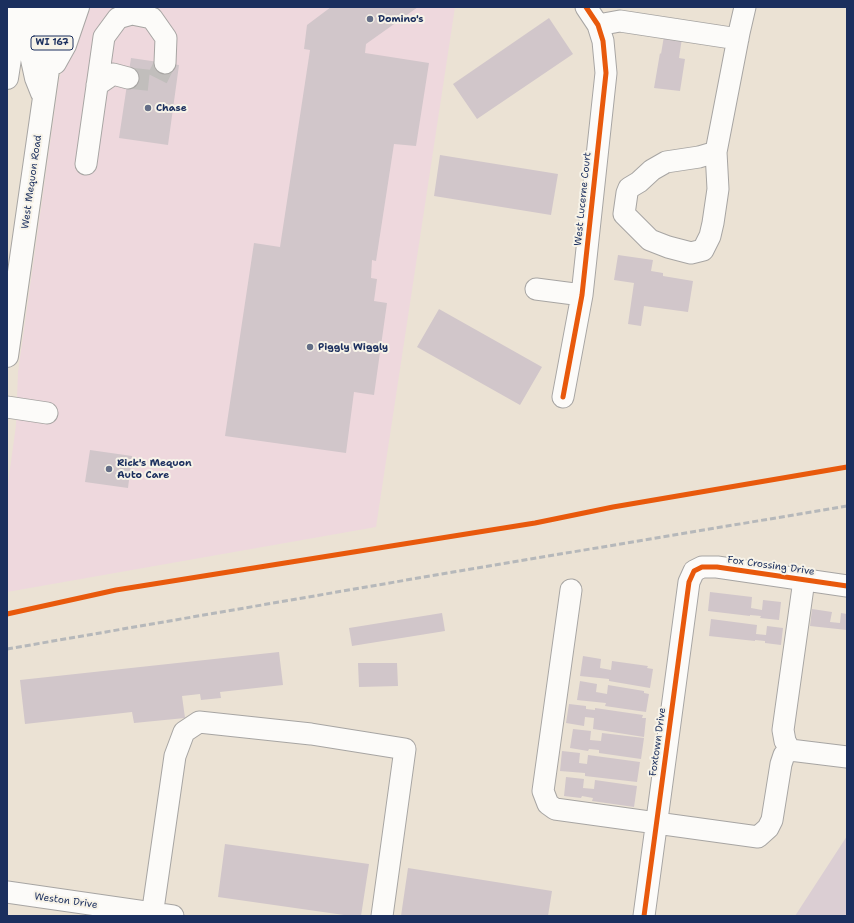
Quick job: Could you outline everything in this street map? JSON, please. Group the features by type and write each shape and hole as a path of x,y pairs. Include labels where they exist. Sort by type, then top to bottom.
{"main road":[{"path":"7,78 18,7"},
{"path":"37,7 31,55 36,78 45,89 65,45 78,7"},
{"name":"West Mequon Road","path":"7,356 56,7"}],"street":[{"name":"West Lucerne Court","path":"564,397 582,295 606,72 603,41 598,25 586,7"},
{"path":"716,152 699,157 666,162 652,170 639,182 629,188 624,214 650,240 668,247 691,253 703,250 710,236 718,189 716,152 745,7"},
{"path":"86,164 104,37 118,18 132,14 152,18 166,38 165,63"},
{"path":"598,25 620,21 738,39"},
{"path":"98,76 113,74 128,78"},
{"path":"536,289 582,295"},
{"path":"7,407 47,413"},
{"name":"Fox Crossing Drive","path":"694,572 702,567 717,567 847,586"},
{"name":"Foxtown Drive","path":"644,916 688,582 694,572"},
{"path":"790,750 783,730 804,580"},
{"path":"572,590 543,791 548,804 555,809 758,837 768,828 772,820 781,764 784,755 790,750 847,757"},
{"path":"152,914 175,756 184,732 199,722 310,734 406,749 382,916"},
{"name":"Weston Drive","path":"7,892 174,916"}],"shaded area":[{"path":"83,7 455,7 376,527 7,592 7,491 16,425 18,372 59,79"},
{"path":"847,836 847,916 795,916"}],"building":[{"path":"331,7 418,7 366,44 365,53 429,63 416,146 394,144 376,261 372,260 371,278 377,279 374,301 387,303 374,395 354,392 346,453 225,436 254,243 280,247 310,50 304,49 307,25"},
{"path":"549,18 573,54 477,119 453,84"},
{"path":"664,36 682,38 679,58 685,59 680,91 654,88"},
{"name":"Chase","path":"131,58 179,65 168,145 119,138"},
{"path":"440,155 558,174 551,215 434,196"},
{"path":"618,255 653,260 651,271 663,273 663,276 693,281 688,312 644,306 641,326 628,324 634,283 614,280"},
{"path":"439,309 542,367 520,405 417,347"},
{"name":"Rick's Mequon Auto Care","path":"90,450 132,456 128,488 85,482"},
{"path":"710,592 752,597 751,608 762,610 763,600 781,602 779,620 760,618 761,616 708,611"},
{"path":"812,609 832,612 830,622 840,623 841,613 847,614 847,630 810,626"},
{"path":"442,613 445,631 352,646 349,628"},
{"path":"711,619 757,625 756,634 766,635 767,626 783,628 781,645 765,643 765,641 709,636"},
{"path":"279,652 283,685 220,692 221,698 201,700 200,694 182,696 185,718 134,723 132,712 25,724 20,680"},
{"path":"583,656 601,659 600,668 611,670 612,661 648,666 647,668 653,669 650,688 609,681 609,679 580,676"},
{"path":"358,663 397,663 398,686 359,687"},
{"path":"580,681 597,684 596,692 607,694 608,685 644,691 644,693 649,694 646,712 605,706 606,703 577,700"},
{"path":"569,704 586,706 586,709 595,710 595,708 643,715 642,718 646,718 644,737 593,729 594,718 585,717 584,726 566,723"},
{"path":"573,729 591,731 590,740 601,741 602,733 644,738 641,759 599,753 599,750 589,749 588,751 570,748"},
{"path":"562,751 580,753 579,763 587,764 588,755 640,762 637,782 585,776 585,773 560,771"},
{"path":"566,777 584,779 583,788 594,789 595,780 637,786 634,807 592,801 593,798 582,796 581,798 564,796"},
{"path":"225,844 369,864 361,916 351,916 218,897"},
{"path":"408,868 552,891 548,916 401,916"}],"tunnel":[{"path":"128,78 156,81 165,63"}],"railway":[{"path":"7,649 847,506"}],"cycle path":[{"path":"563,397 582,295 606,73 603,41 598,25 586,7"},
{"path":"7,614 116,590 535,523 613,507 847,467"},
{"path":"644,916 689,582 694,571 702,567 717,567 847,586"}],"place":[{"name":"Domino's","path":"370,19"},
{"name":"Chase","path":"148,108"},
{"name":"Piggly Wiggly","path":"310,347"},
{"name":"Rick's Mequon Auto Care","path":"109,469"}]}
